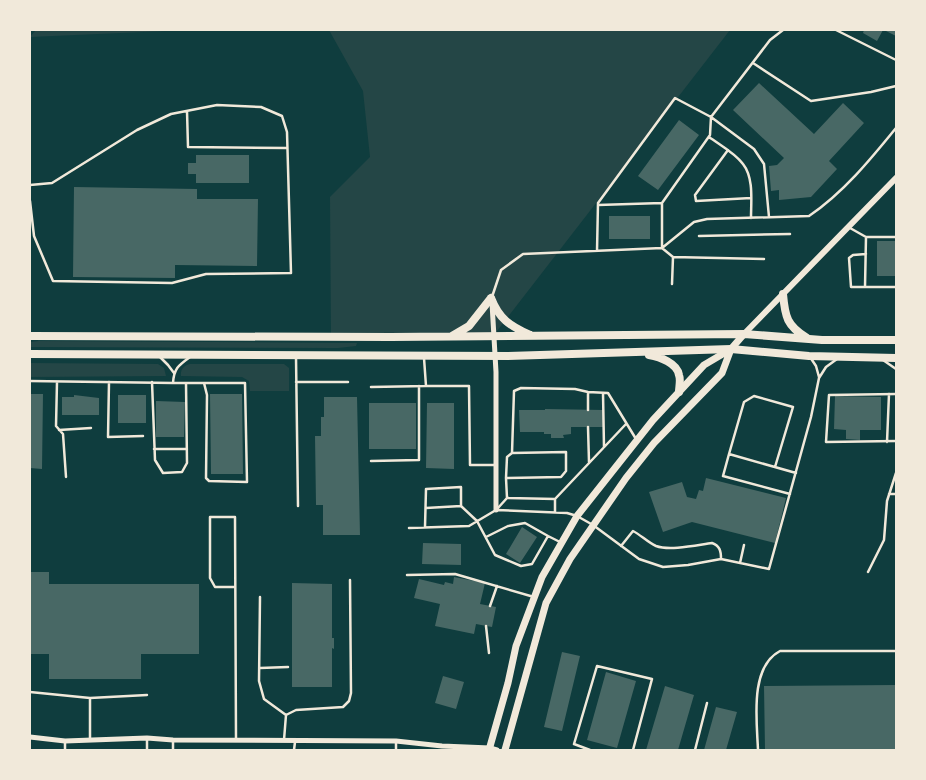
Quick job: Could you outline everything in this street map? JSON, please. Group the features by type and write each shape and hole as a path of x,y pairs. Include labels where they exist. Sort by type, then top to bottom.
{"main road":[{"path":"783,294 784,314 789,323 808,339"},
{"path":"491,298 496,311 502,318 516,329 533,336"},
{"path":"450,337 469,326 491,298"},
{"path":"492,749 516,646 542,577 577,516 636,440 679,392 704,365 731,349 744,334"},
{"path":"30,336 450,337 744,334 822,340 896,340"},
{"path":"505,750 546,603 570,558 626,478 654,443 722,372 731,349"},
{"path":"30,354 495,356 731,349 809,356 896,358"},
{"path":"632,353 658,356 673,366 680,374 679,392"}],"street":[{"path":"744,334 896,178"},
{"path":"491,298 495,356 496,510"},
{"path":"30,737 65,742 147,738 173,740 396,741 492,749"}],"lane":[{"path":"662,248 662,203 709,137 711,117 770,40 783,30"},
{"path":"836,30 896,60"},
{"path":"752,63 812,101 871,92 896,86"},
{"path":"597,251 598,205 675,98 711,117 754,149 764,164 770,217"},
{"path":"30,185 52,184 138,130 170,114 217,105 261,107 282,116 287,132 291,273 206,274 172,283 53,281 34,236 30,201"},
{"path":"187,111 188,147 287,148"},
{"path":"491,298 501,270 524,254 662,248 694,222 707,219 809,216 821,208 856,176 896,128"},
{"path":"709,137 744,164 750,182 751,218"},
{"path":"728,150 695,195 696,200 751,198"},
{"path":"598,205 662,203"},
{"path":"848,228 866,237 896,237"},
{"path":"699,236 790,234"},
{"path":"864,287 866,237"},
{"path":"662,248 673,257 764,259"},
{"path":"866,254 853,255 849,258 851,286 896,287"},
{"path":"672,284 673,257"},
{"path":"158,356 168,364 174,373"},
{"path":"173,383 174,373 191,356"},
{"path":"296,356 298,506"},
{"path":"424,356 426,386"},
{"path":"809,356 816,366 819,378"},
{"path":"496,510 577,516 593,525 639,559 663,567 721,559 770,569 811,417 819,378 826,367 840,357"},
{"path":"879,358 896,369"},
{"path":"30,382 152,382 173,383 204,383 245,384 246,482 209,481 206,478 207,395 204,383"},
{"path":"57,382 56,426 63,434 66,477"},
{"path":"109,382 108,437 143,436"},
{"path":"152,382 155,460 163,473 182,472 187,463 186,383"},
{"path":"296,382 348,382"},
{"path":"371,461 419,460 419,386"},
{"path":"371,387 469,386 470,464 497,464"},
{"path":"512,453 514,391 521,388 575,389 608,393 636,440"},
{"path":"588,392 588,410"},
{"path":"603,393 604,447"},
{"path":"887,442 889,394"},
{"path":"896,394 829,395 826,442 896,441"},
{"path":"775,467 793,407 754,396 744,402 723,476 790,494"},
{"path":"555,513 556,499 626,424"},
{"path":"588,427 589,462"},
{"path":"59,430 91,428"},
{"path":"154,449 187,449"},
{"path":"409,528 469,526 496,510 507,498 506,478 506,456 512,453 566,452 566,471 561,477 506,478"},
{"path":"729,454 796,473"},
{"path":"868,572 884,540 887,501 896,473"},
{"path":"425,528 426,490 461,487 461,506"},
{"path":"889,494 896,494"},
{"path":"507,498 556,499"},
{"path":"426,508 461,506 477,521 495,555 521,566 532,564 548,536"},
{"path":"235,587 215,587 210,578 210,517 235,516 236,740"},
{"path":"486,537 508,526 525,523 561,543"},
{"path":"621,546 633,531 659,547 712,543 721,550 721,559"},
{"path":"740,563 744,545"},
{"path":"407,575 455,574 534,597"},
{"path":"286,715 296,710 343,707 349,701 351,693 350,580"},
{"path":"490,606 497,585"},
{"path":"260,597 260,681 264,699 286,715"},
{"path":"486,626 489,653"},
{"path":"758,750 757,690 766,665 775,654 780,651 896,651"},
{"path":"590,750 574,744 598,666 652,678 632,750"},
{"path":"260,668 288,667"},
{"path":"30,692 90,698 147,695"},
{"path":"90,698 90,740"},
{"path":"695,750 707,703"},
{"path":"284,740 286,715"},
{"path":"147,738 147,750"},
{"path":"173,740 173,750"},
{"path":"294,740 294,750"},
{"path":"396,741 396,750"},
{"path":"65,742 65,750"}],"shaded area":[{"path":"36,30 189,30 30,37"},
{"path":"329,30 730,30 490,340 331,338 330,197 370,157 363,91"},
{"path":"30,342 357,343 356,346 338,348 30,347"},
{"path":"30,363 158,364 164,368 166,376 30,377"},
{"path":"190,364 284,364 289,368 289,391 250,391 249,381 242,377 181,376 183,368"}],"building":[{"path":"864,30 883,30 877,41 863,33"},
{"path":"884,30 896,30 896,36"},
{"path":"759,83 814,134 843,103 864,123 829,161 837,169 811,197 779,200 779,190 771,191 769,166 777,165 784,158 733,110"},
{"path":"679,120 699,135 658,190 638,176"},
{"path":"196,155 249,155 249,183 196,183 196,174 188,174 188,163 196,163"},
{"path":"74,187 197,189 197,199 258,199 257,266 175,265 175,278 73,277"},
{"path":"609,216 650,216 650,239 609,239"},
{"path":"877,241 896,241 896,276 877,276"},
{"path":"30,394 43,394 42,469 30,468"},
{"path":"210,394 242,394 243,474 211,474"},
{"path":"74,395 99,398 99,415 62,415 62,397 74,397"},
{"path":"118,395 146,395 146,423 118,423"},
{"path":"835,396 881,397 881,430 860,430 860,440 846,439 846,430 834,429"},
{"path":"324,397 357,397 360,535 323,535 323,505 316,505 315,436 321,436 321,417 324,417"},
{"path":"156,401 185,402 184,437 156,437"},
{"path":"369,403 416,403 416,449 369,449"},
{"path":"427,403 454,403 454,469 426,468"},
{"path":"519,410 603,410 603,427 571,427 571,434 563,435 564,438 551,438 551,434 544,434 544,432 520,432"},
{"path":"706,478 786,498 775,543 692,522 663,532 649,492 682,482 687,497 696,499 699,490 703,491"},
{"path":"522,527 537,537 520,563 506,554"},
{"path":"423,543 461,544 461,565 422,564"},
{"path":"30,572 49,572 49,584 199,584 199,654 141,654 141,679 49,679 49,654 30,654"},
{"path":"454,577 485,583 480,604 496,607 492,627 476,624 474,634 435,626 440,604 414,598 419,579 444,585 445,582 453,584"},
{"path":"292,583 332,584 332,638 334,638 334,649 332,648 332,687 292,687"},
{"path":"562,652 580,656 562,731 544,727"},
{"path":"606,672 636,681 617,748 587,740"},
{"path":"443,676 464,682 456,709 435,703"},
{"path":"896,685 896,750 765,750 764,686"},
{"path":"665,686 694,695 678,750 646,750"},
{"path":"716,707 737,712 726,750 704,750"}]}
